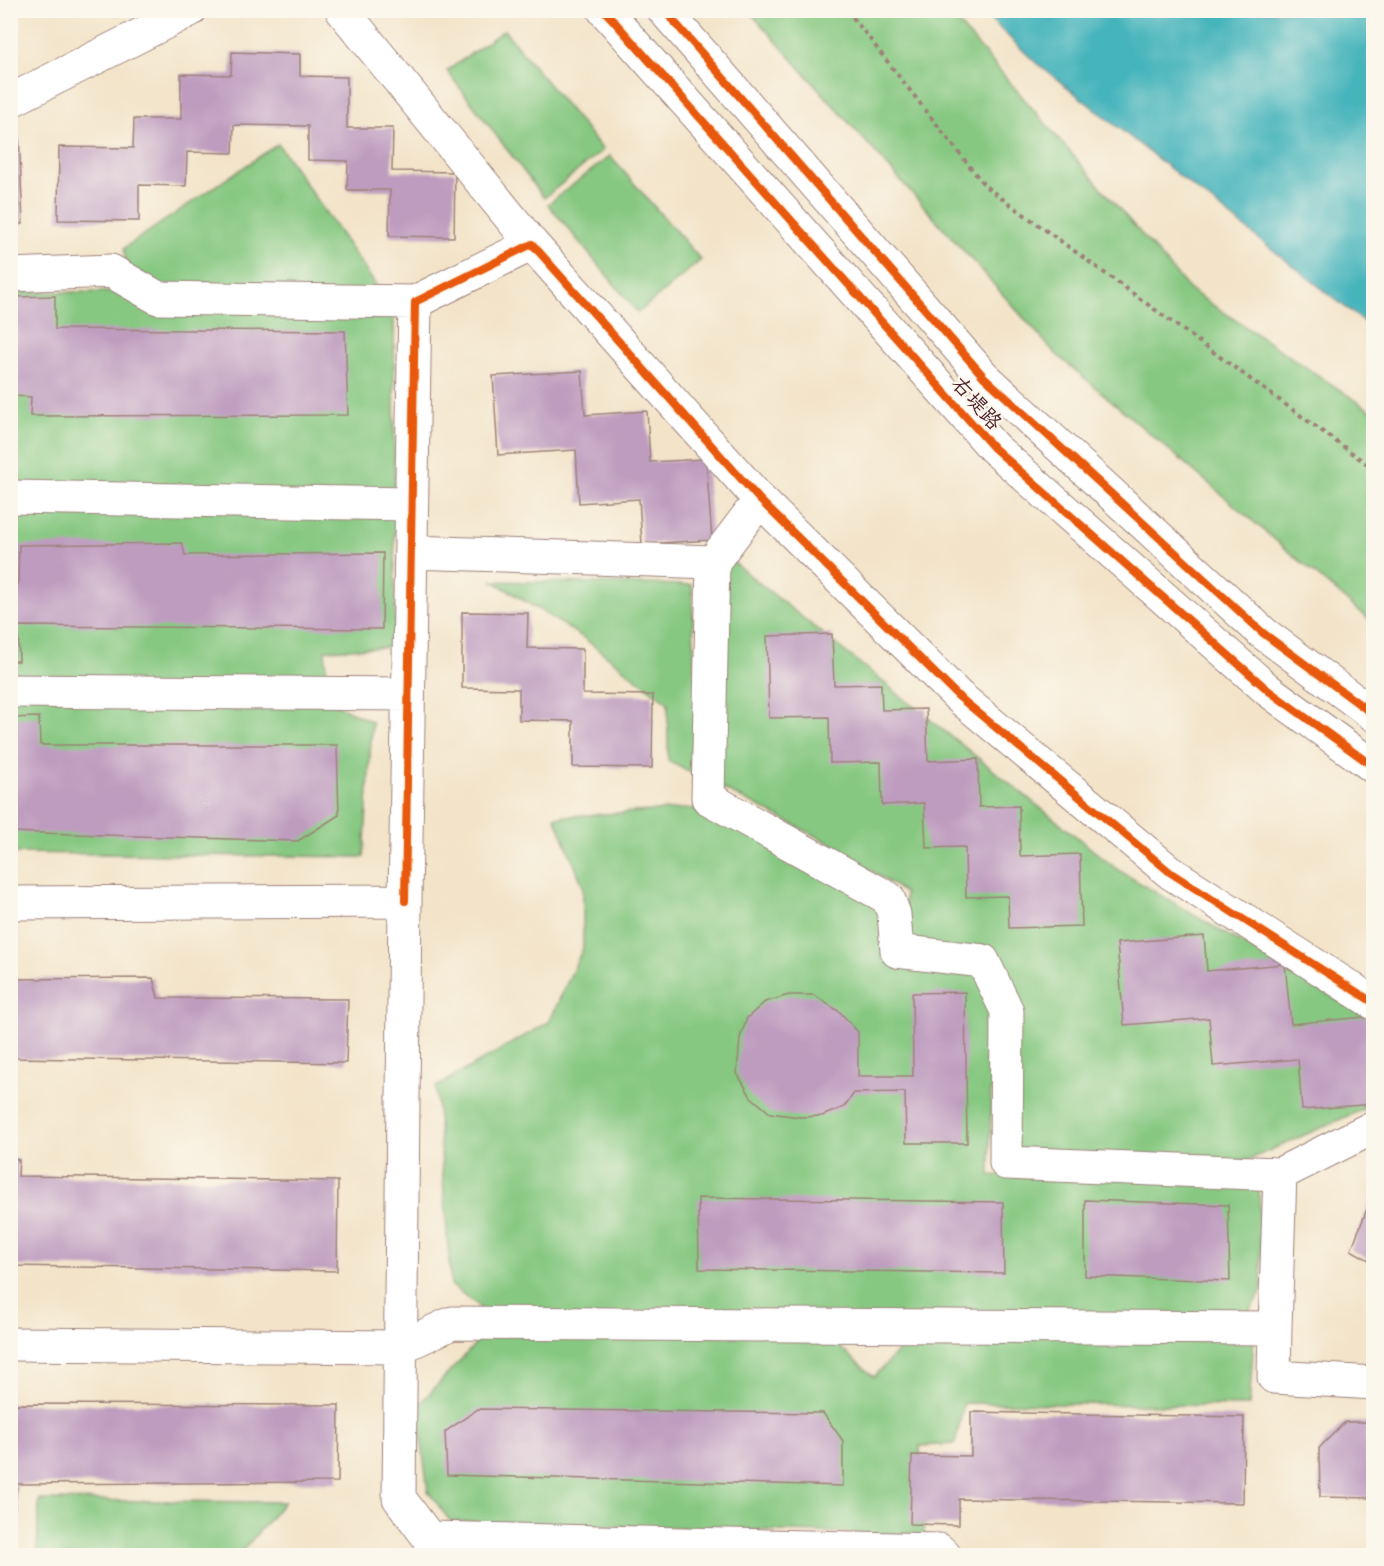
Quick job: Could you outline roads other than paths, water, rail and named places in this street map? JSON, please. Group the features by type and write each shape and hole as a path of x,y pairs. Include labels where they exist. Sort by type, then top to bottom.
{"street":[{"path":"10,101 190,10"},
{"path":"342,10 532,244 760,500 958,696 1171,873 1374,1003"},
{"name":"右堤路","path":"604,10 994,448 1269,691 1374,767"},
{"name":"右堤路","path":"664,10 984,377 1263,633 1374,715"},
{"path":"10,275 111,271 158,298 415,302 532,244"},
{"path":"415,302 405,900 399,1498 429,1538 939,1550 945,1556"},
{"path":"10,497 411,504"},
{"path":"760,500 712,562 708,798 888,898 894,914 897,951 983,961 1007,1011 1006,1164 1280,1174 1374,1127"},
{"path":"411,552 712,562"},
{"path":"10,691 408,694"},
{"path":"10,903 405,900"},
{"path":"1280,1174 1274,1377 1374,1383"},
{"path":"10,1344 401,1347 452,1323 1275,1328"}],"water":[{"path":"982,11 1373,11 1373,329 1034,61"}]}
